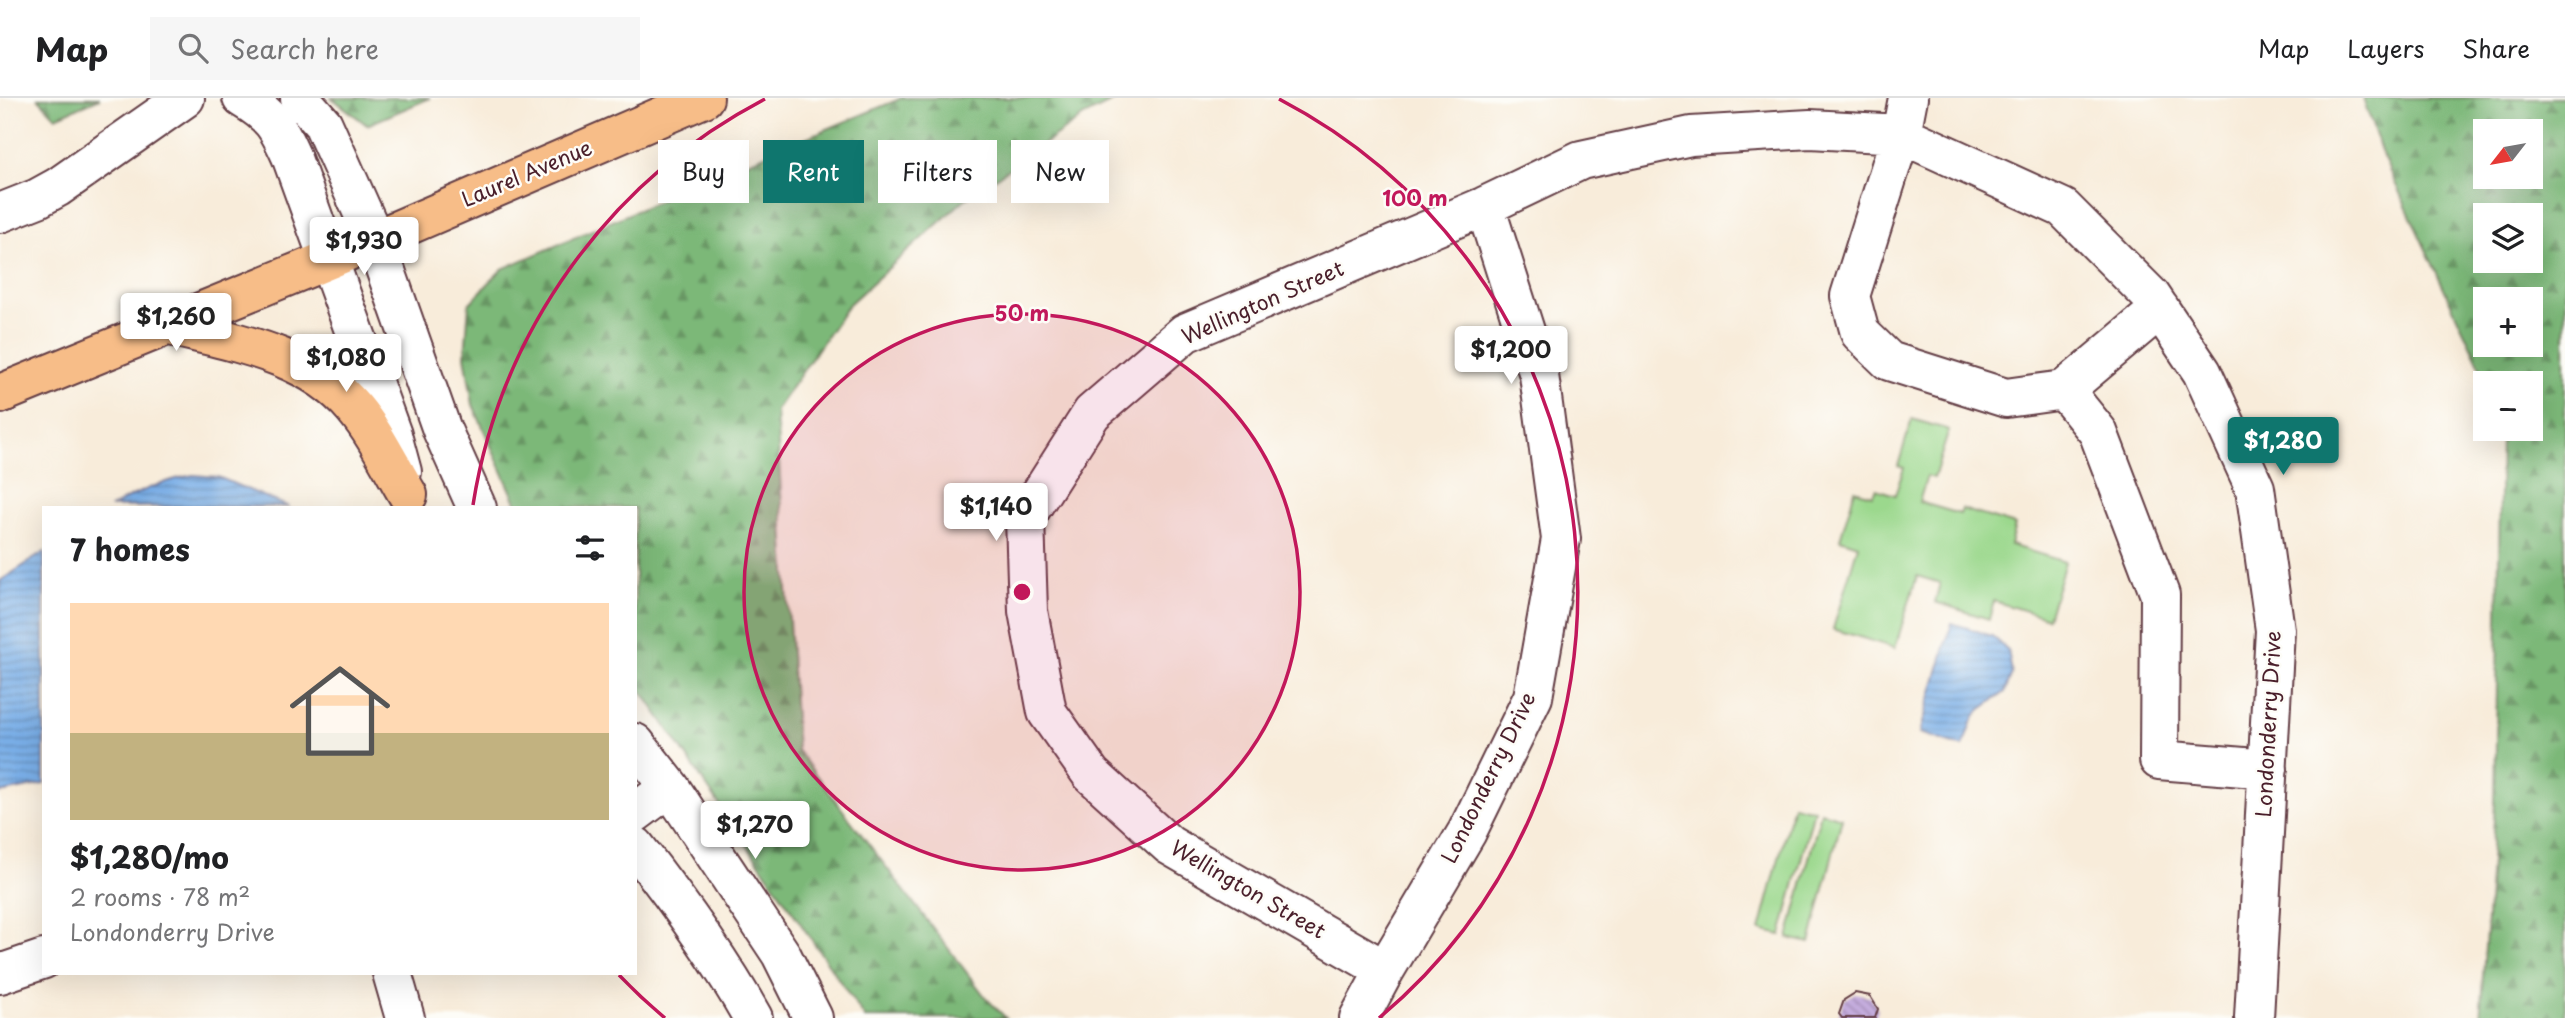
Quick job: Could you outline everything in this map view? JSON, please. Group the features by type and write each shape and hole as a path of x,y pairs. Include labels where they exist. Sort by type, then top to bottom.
{"main road":[{"name":"Laurel Avenue","path":"0,394 330,259 704,98"},
{"path":"166,325 269,351 330,385 354,408 411,501"}],"street":[{"path":"242,98 263,110 278,127 330,259 393,435 411,501"},
{"path":"300,98 323,124 375,240 442,430 476,506"},
{"path":"0,214 58,187 187,99"},
{"path":"1905,116 1850,296 1860,334 1889,361 2006,398 2064,390 2160,309"},
{"name":"Londonderry Drive","path":"1359,1018 1467,832 1533,697 1562,539 1539,374 1485,206 1581,160 1691,136 1810,129 1905,116 2063,208 2151,296 2202,372 2255,488 2275,629 2254,1018"},
{"name":"Wellington Street","path":"1385,970 1169,845 1091,774 1047,712 1028,611 1025,518 1092,413 1185,333 1485,206"},
{"path":"2064,390 2098,432 2160,595 2159,760 2268,769"},
{"path":"637,746 670,787 781,954 813,1018"},
{"path":"637,812 670,787"},
{"path":"637,849 687,912 753,1018"},
{"path":"0,974 42,960"},
{"path":"393,975 405,1018"}],"green space":[{"path":"38,98 100,98 56,117"},
{"path":"332,98 430,98 367,125"},
{"path":"902,98 1120,98 1084,116 1050,140 1011,140 1011,167 997,177 997,140 878,140 878,203 961,203 849,304 776,410 797,750 987,999 1006,1018 865,1018 637,684 637,506 518,506 473,405 465,356 469,304 502,269 658,201 749,203 749,162 763,156 763,203 864,203 864,140 801,140"},
{"path":"2363,98 2565,98 2565,1018 2480,1018 2495,804 2501,441 2543,441 2543,371 2482,371 2476,357 2543,357 2543,287 2473,287 2473,351 2383,157"},
{"path":"1912,419 1949,430 1934,478 1927,476 1919,502 1960,514 1962,509 2015,525 2010,545 2065,562 2048,618 1994,601 1989,619 1935,602 1940,583 1917,576 1895,648 1833,629 1858,545 1840,539 1855,490 1872,495 1876,489 1895,495 1904,468 1898,466"},
{"path":"1793,805 1814,810 1781,935 1760,930"},
{"path":"1821,812 1842,818 1810,943 1788,938"}],"water":[{"path":"193,475 218,477 287,506 114,506 171,480"},
{"path":"42,553 42,784 0,793 0,581"},
{"path":"1952,623 1992,636 2008,650 2012,673 2005,692 1979,711 1971,723 1963,747 1920,733"}],"building":[{"path":"1855,993 1870,996 1878,1009 1875,1018 1842,1018 1839,1014 1844,1000"}]}
